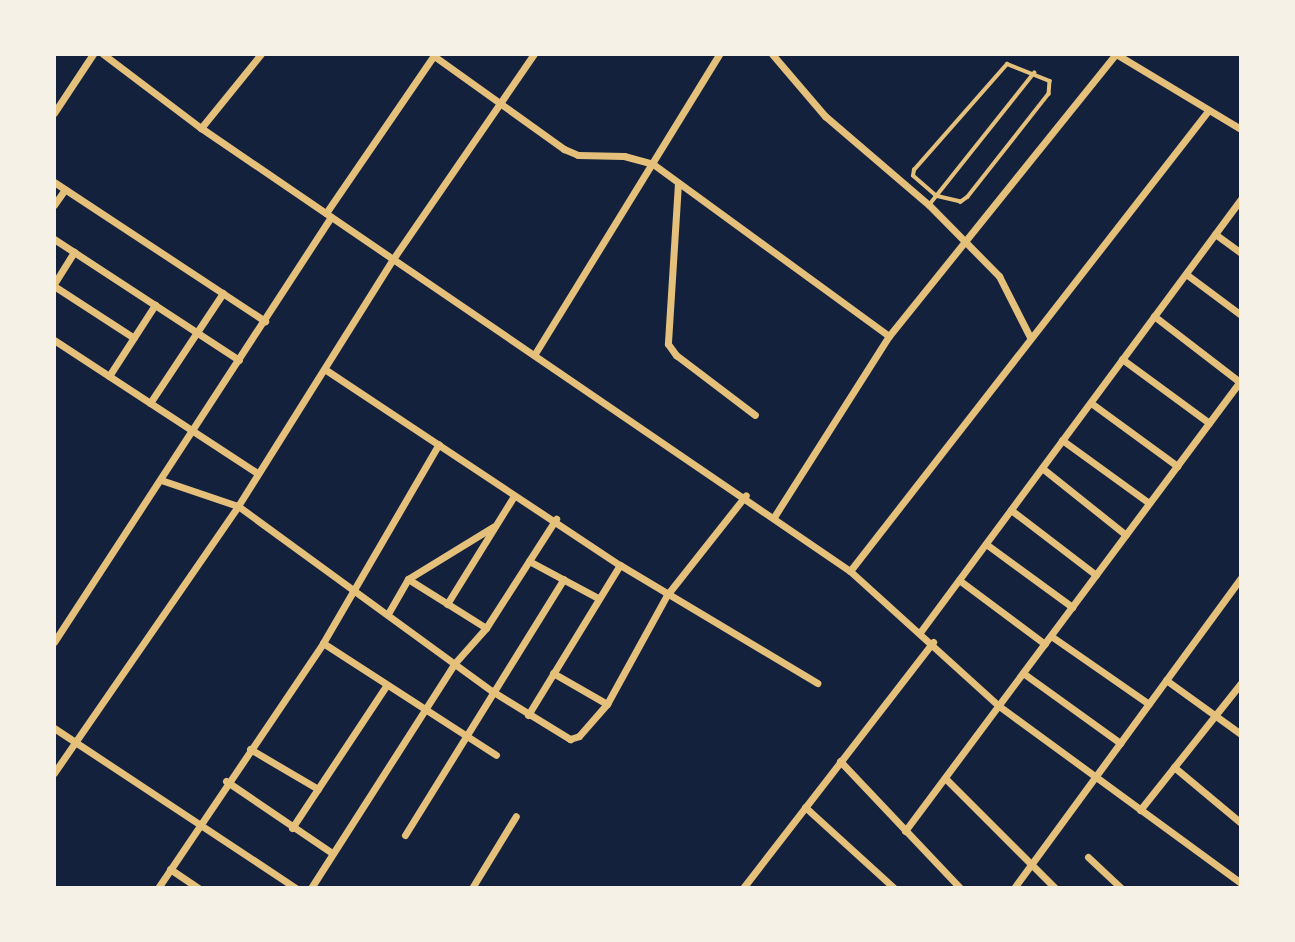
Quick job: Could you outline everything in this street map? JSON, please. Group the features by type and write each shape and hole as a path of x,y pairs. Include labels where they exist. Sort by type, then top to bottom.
{"street":[{"path":"54,113 93,54"},
{"path":"103,54 201,128 393,260 536,352 746,495 850,570 921,631 999,706 1241,883"},
{"path":"201,128 261,54"},
{"path":"54,773 238,506 256,472 326,370 393,260 534,54"},
{"path":"536,352 719,54"},
{"path":"772,54 825,116 929,205 999,276 1030,337"},
{"path":"774,517 889,336 1116,54 1241,129"},
{"path":"54,642 265,321 328,215 435,55 578,155 624,156 653,164 889,336"},
{"path":"850,570 1208,111"},
{"path":"54,183 265,321"},
{"path":"678,183 668,344 676,355 755,415"},
{"path":"54,205 65,189"},
{"path":"921,631 1241,199"},
{"path":"1215,234 1241,253"},
{"path":"54,239 239,360"},
{"path":"74,252 54,285 134,338"},
{"path":"1186,274 1241,315"},
{"path":"150,403 223,293"},
{"path":"109,376 155,305"},
{"path":"905,831 1240,382 1154,317"},
{"path":"54,340 256,472"},
{"path":"1122,359 1209,423"},
{"path":"326,370 514,496 556,519 620,565 817,683"},
{"path":"1091,402 1177,466"},
{"path":"1062,440 1149,503"},
{"path":"158,888 226,781 323,643 439,444"},
{"path":"1042,468 1126,535"},
{"path":"161,480 238,506 354,590 389,612 492,691 570,739 579,736 607,704 667,594 746,495"},
{"path":"447,604 514,496"},
{"path":"1011,510 1096,575"},
{"path":"312,888 332,853 427,712 454,664 486,628 556,519"},
{"path":"389,612 408,579 493,527"},
{"path":"986,544 1072,607"},
{"path":"529,561 598,598"},
{"path":"528,715 620,565"},
{"path":"1014,888 1166,680 1238,588 1241,578"},
{"path":"408,579 486,628"},
{"path":"405,835 464,735 564,579"},
{"path":"959,580 1045,644"},
{"path":"1051,636 1149,704"},
{"path":"743,888 933,642"},
{"path":"323,643 496,755"},
{"path":"553,673 607,704"},
{"path":"1023,673 1120,743"},
{"path":"1166,680 1241,734"},
{"path":"1140,810 1241,683"},
{"path":"292,828 386,686"},
{"path":"54,728 296,888"},
{"path":"250,749 318,789"},
{"path":"841,761 960,888"},
{"path":"1174,767 1241,823"},
{"path":"945,778 1055,888"},
{"path":"226,781 332,853"},
{"path":"805,807 894,888"},
{"path":"472,888 516,816"},
{"path":"1088,857 1121,888"},
{"path":"170,869 198,888"}],"lane":[{"path":"1014,64 1050,81 1049,94 968,197 961,202 936,196 913,176 918,164 1001,69 1014,64"},
{"path":"929,205 1034,73"}]}
